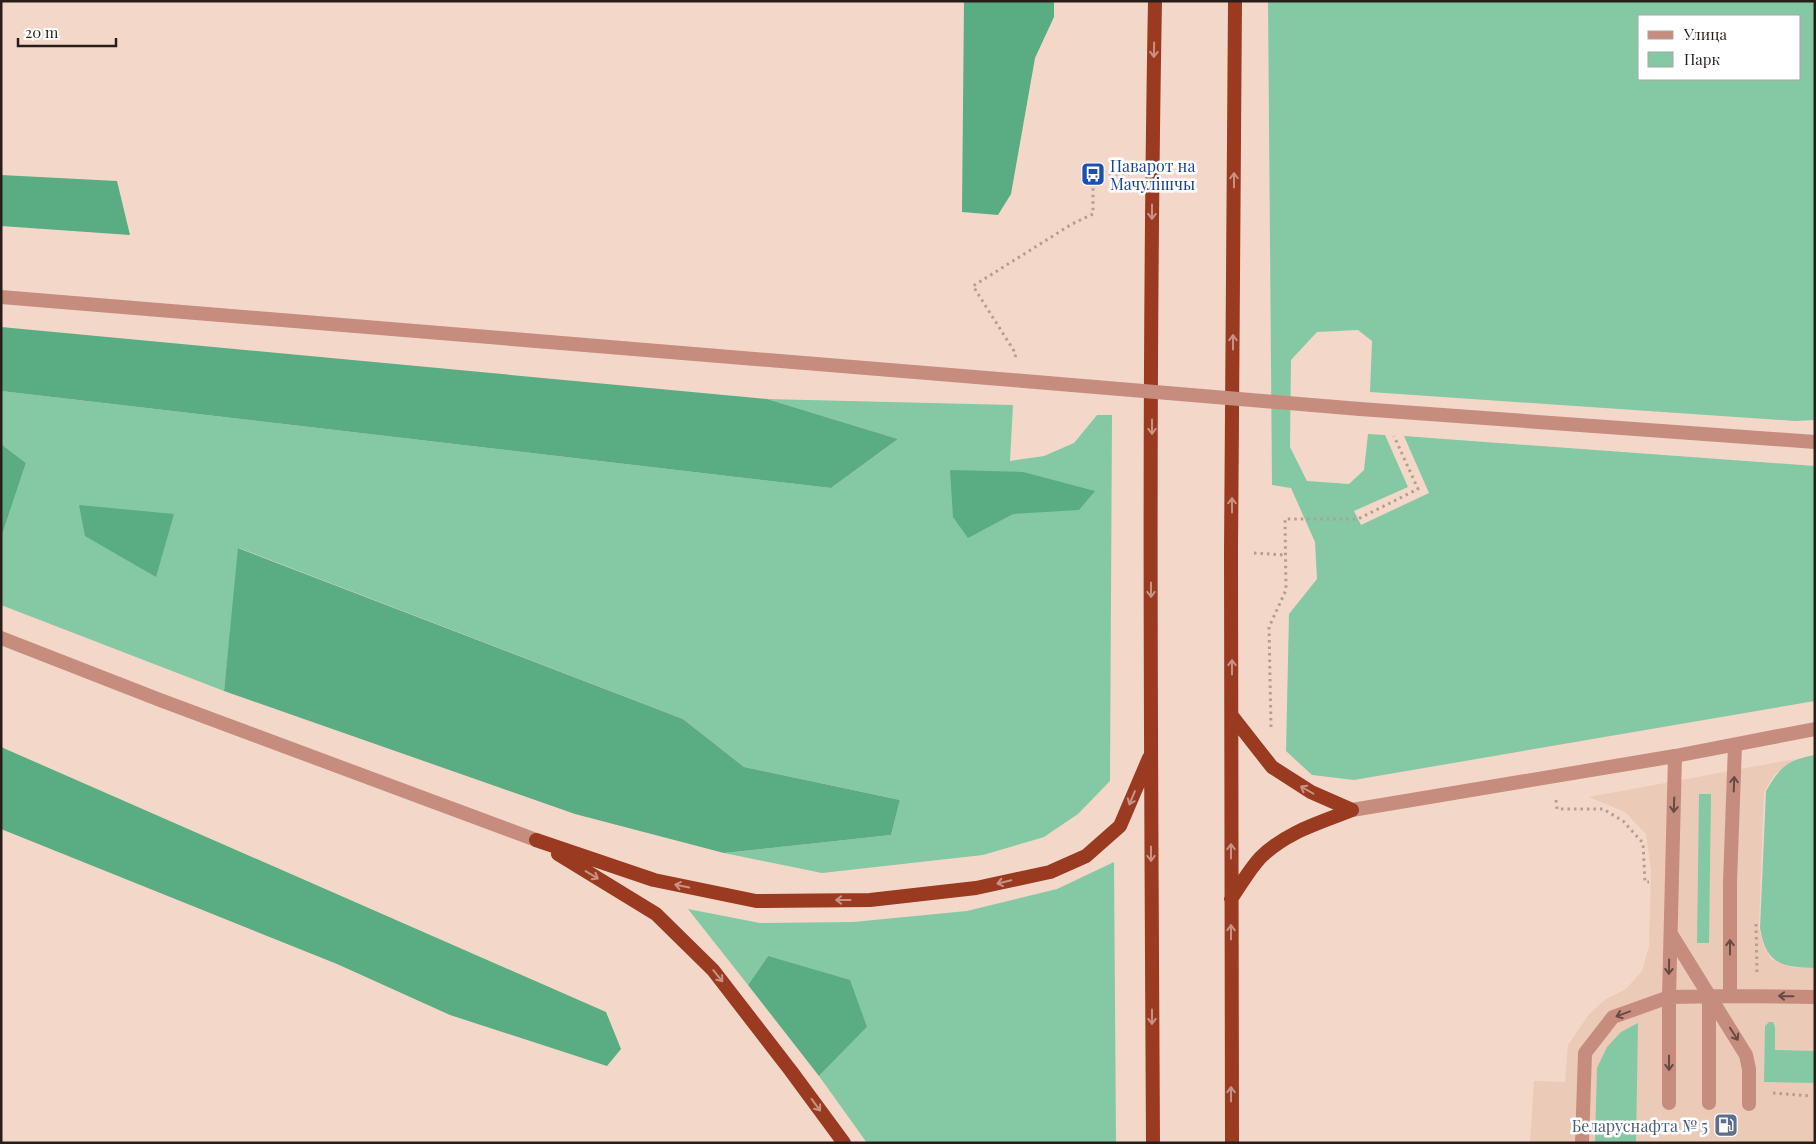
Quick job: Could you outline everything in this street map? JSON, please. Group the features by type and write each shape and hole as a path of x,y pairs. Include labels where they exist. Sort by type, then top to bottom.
{"highway":[{"path":"1153,1143 1151,753 1152,174 1155,1"},
{"path":"1232,1143 1231,552 1235,1"},
{"path":"1232,716 1272,767 1310,792 1352,810"},
{"path":"536,840 654,880 756,901 870,900 976,888 1050,872 1086,856 1120,826 1151,753"},
{"path":"1231,899 1259,860 1277,844 1298,830 1352,810"},
{"path":"536,840 656,914 713,970 844,1143"}],"street":[{"path":"1,297 1360,409 1815,442"},
{"path":"1,638 160,700 536,840"},
{"path":"1352,810 1675,756 1815,729"},
{"path":"1730,996 1730,882 1735,745"},
{"path":"1669,1102 1670,934 1675,756"},
{"path":"1670,934 1746,1056 1749,1070 1748,1104"},
{"path":"1709,996 1709,1103"},
{"path":"1582,1143 1585,1053 1613,1018 1669,997 1815,997"}],"path":[{"path":"1016,354 974,286 1072,224 1093,214 1093,174 1152,174"},
{"path":"1271,733 1269,627 1286,590 1285,519 1358,519 1418,489 1392,430"},
{"path":"1231,552 1286,555"},
{"path":"1552,776 1557,809 1603,809 1623,821 1643,843 1645,882 1672,882"}],"shaded area":[{"path":"1795,759 1775,774 1764,792 1759,928 1763,944 1771,959 1792,967 1815,968 1815,1143 1530,1143 1534,1081 1565,1082 1568,1045 1589,1014 1606,999 1626,989 1642,971 1649,946 1651,871 1646,834 1625,812 1589,797"}],"green space":[{"path":"964,1 1054,1 1054,17 1035,58 1011,194 998,215 962,212"},
{"path":"1268,1 1815,1 1815,420 1795,421 1370,392 1372,341 1358,330 1317,332 1291,360 1290,447 1307,481 1349,484 1364,470 1368,434 1385,435 1408,487 1354,511 1361,525 1429,493 1404,436 1815,466 1815,701 1354,780 1312,775 1286,751 1289,614 1317,579 1315,542 1291,488 1272,485"},
{"path":"1,175 117,181 130,235 1,226"},
{"path":"1,327 767,399 898,439 831,488 1,391"},
{"path":"1,391 831,488 898,439 767,399 1013,405 1010,461 1044,456 1074,443 1097,415 1112,415 1110,781 1078,814 1044,837 983,855 822,873 724,853 891,835 900,800 744,767 683,719 239,548 224,691 1,605 1,538 26,463 1,444"},
{"path":"1,444 26,463 1,538"},
{"path":"950,470 1023,472 1095,491 1079,510 1013,514 968,538 953,517"},
{"path":"79,505 174,514 156,577 85,536"},
{"path":"238,548 683,719 744,767 900,800 891,835 724,853 575,814 224,691"},
{"path":"1,747 606,1012 621,1049 607,1066 450,1015 337,964 1,829"},
{"path":"1815,755 1815,968 1793,966 1777,961 1766,949 1760,928 1766,791 1780,770 1785,766 1798,759"},
{"path":"1699,794 1711,794 1709,943 1697,943"},
{"path":"1114,862 1116,1143 867,1143 819,1076 867,1027 768,956 748,985 688,909 760,923 853,922 967,911 1057,889"},
{"path":"768,956 850,980 867,1027 819,1076 748,985"},
{"path":"1769,1022 1773,1022 1775,1027 1775,1050 1815,1051 1815,1083 1764,1082 1765,1026"},
{"path":"1638,1023 1636,1143 1595,1143 1597,1068 1607,1047 1621,1032"}],"place":[{"name":"Паварот на Мачулішчы","path":"1093,174"},
{"name":"Беларуснафта № 5","path":"1726,1125"}]}
